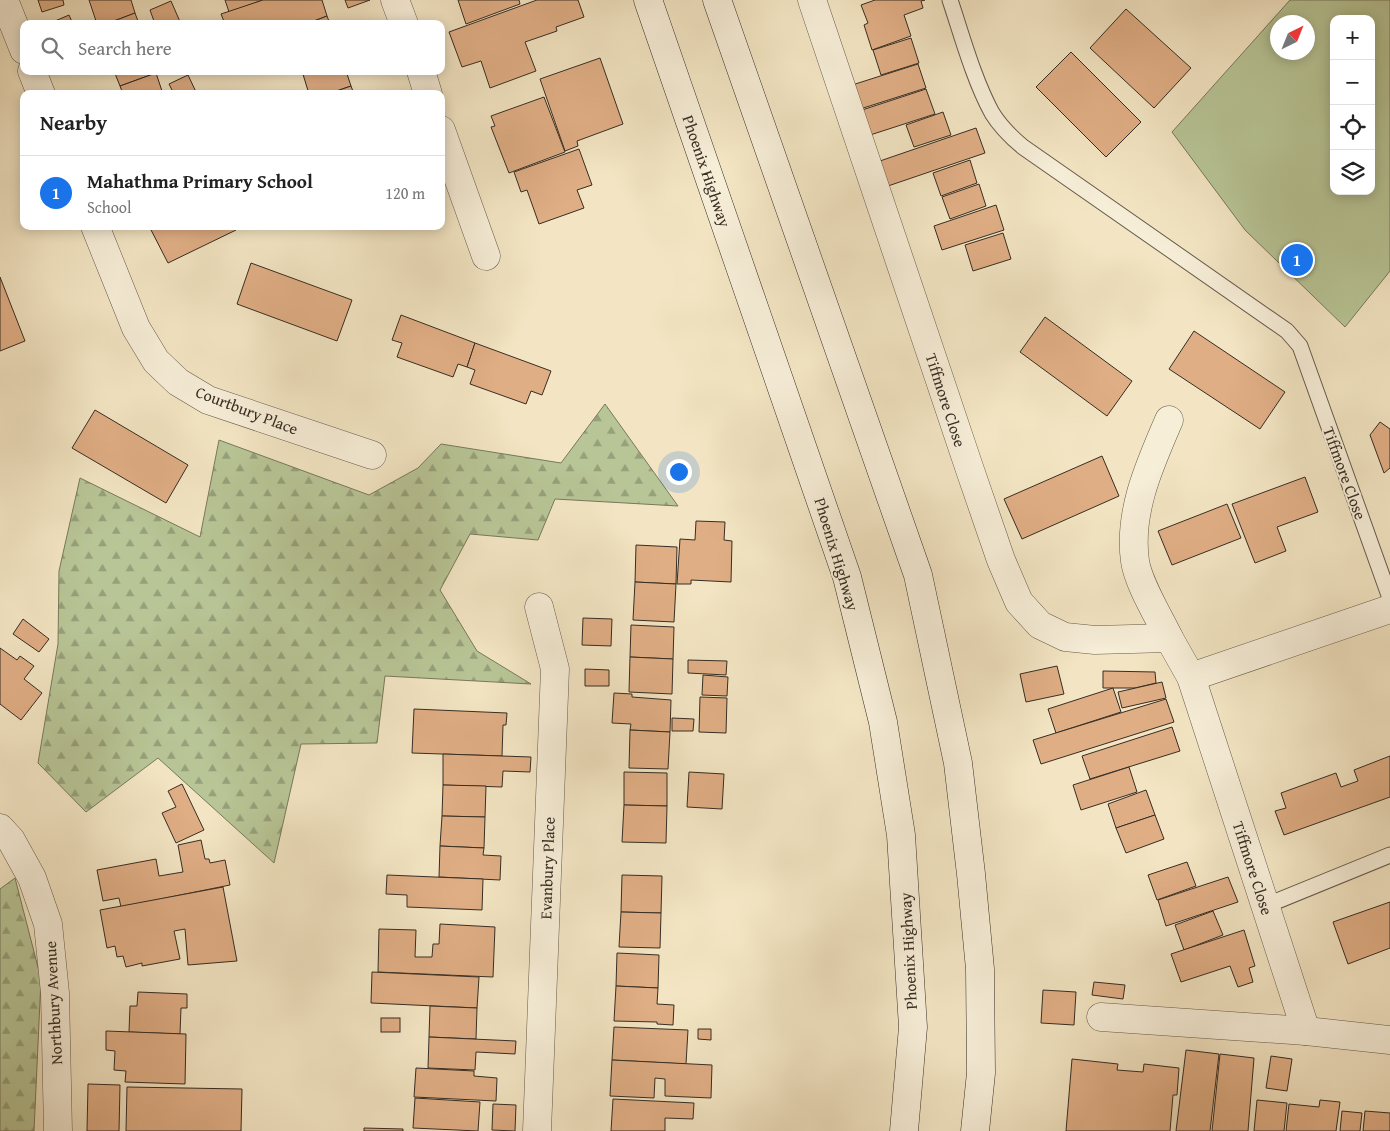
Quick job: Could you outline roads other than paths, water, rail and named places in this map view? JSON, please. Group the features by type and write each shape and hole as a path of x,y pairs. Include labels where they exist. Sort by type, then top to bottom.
{"street":[{"path":"4,0 20,40"},
{"path":"395,0 402,20"},
{"name":"Phoenix Highway","path":"648,0 848,577 883,722 901,835 913,1027 904,1131"},
{"path":"718,0 918,575 958,762 971,874 980,969 980,1074 975,1131"},
{"name":"Tiffmore Close","path":"812,0 976,488 1001,560 1019,602 1040,625 1065,637 1095,640 1169,638 1191,677 1306,1031"},
{"path":"34,75 40,90"},
{"path":"421,75 427,90"},
{"path":"445,141 486,256"},
{"name":"Courtbury Place","path":"97,230 136,328 156,361 178,382 208,400 372,455"},
{"path":"1169,420 1147,472 1138,504 1134,532 1135,561 1141,581 1169,638"},
{"name":"Evanbury Place","path":"537,1131 555,669 538,607"},
{"path":"1191,677 1390,609"},
{"name":"Northbury Avenue","path":"0,828 11,840 32,878 48,924 56,993 58,1131"},
{"path":"1101,1017 1306,1031 1390,1040"}],"lane":[{"name":"Tiffmore Close","path":"950,0 982,92 993,114 1006,132 1031,153 1287,331 1300,346 1390,598"},
{"path":"1265,906 1390,856"}],"place":[{"name":"Mahathma Primary School","path":"1297,260"}]}
